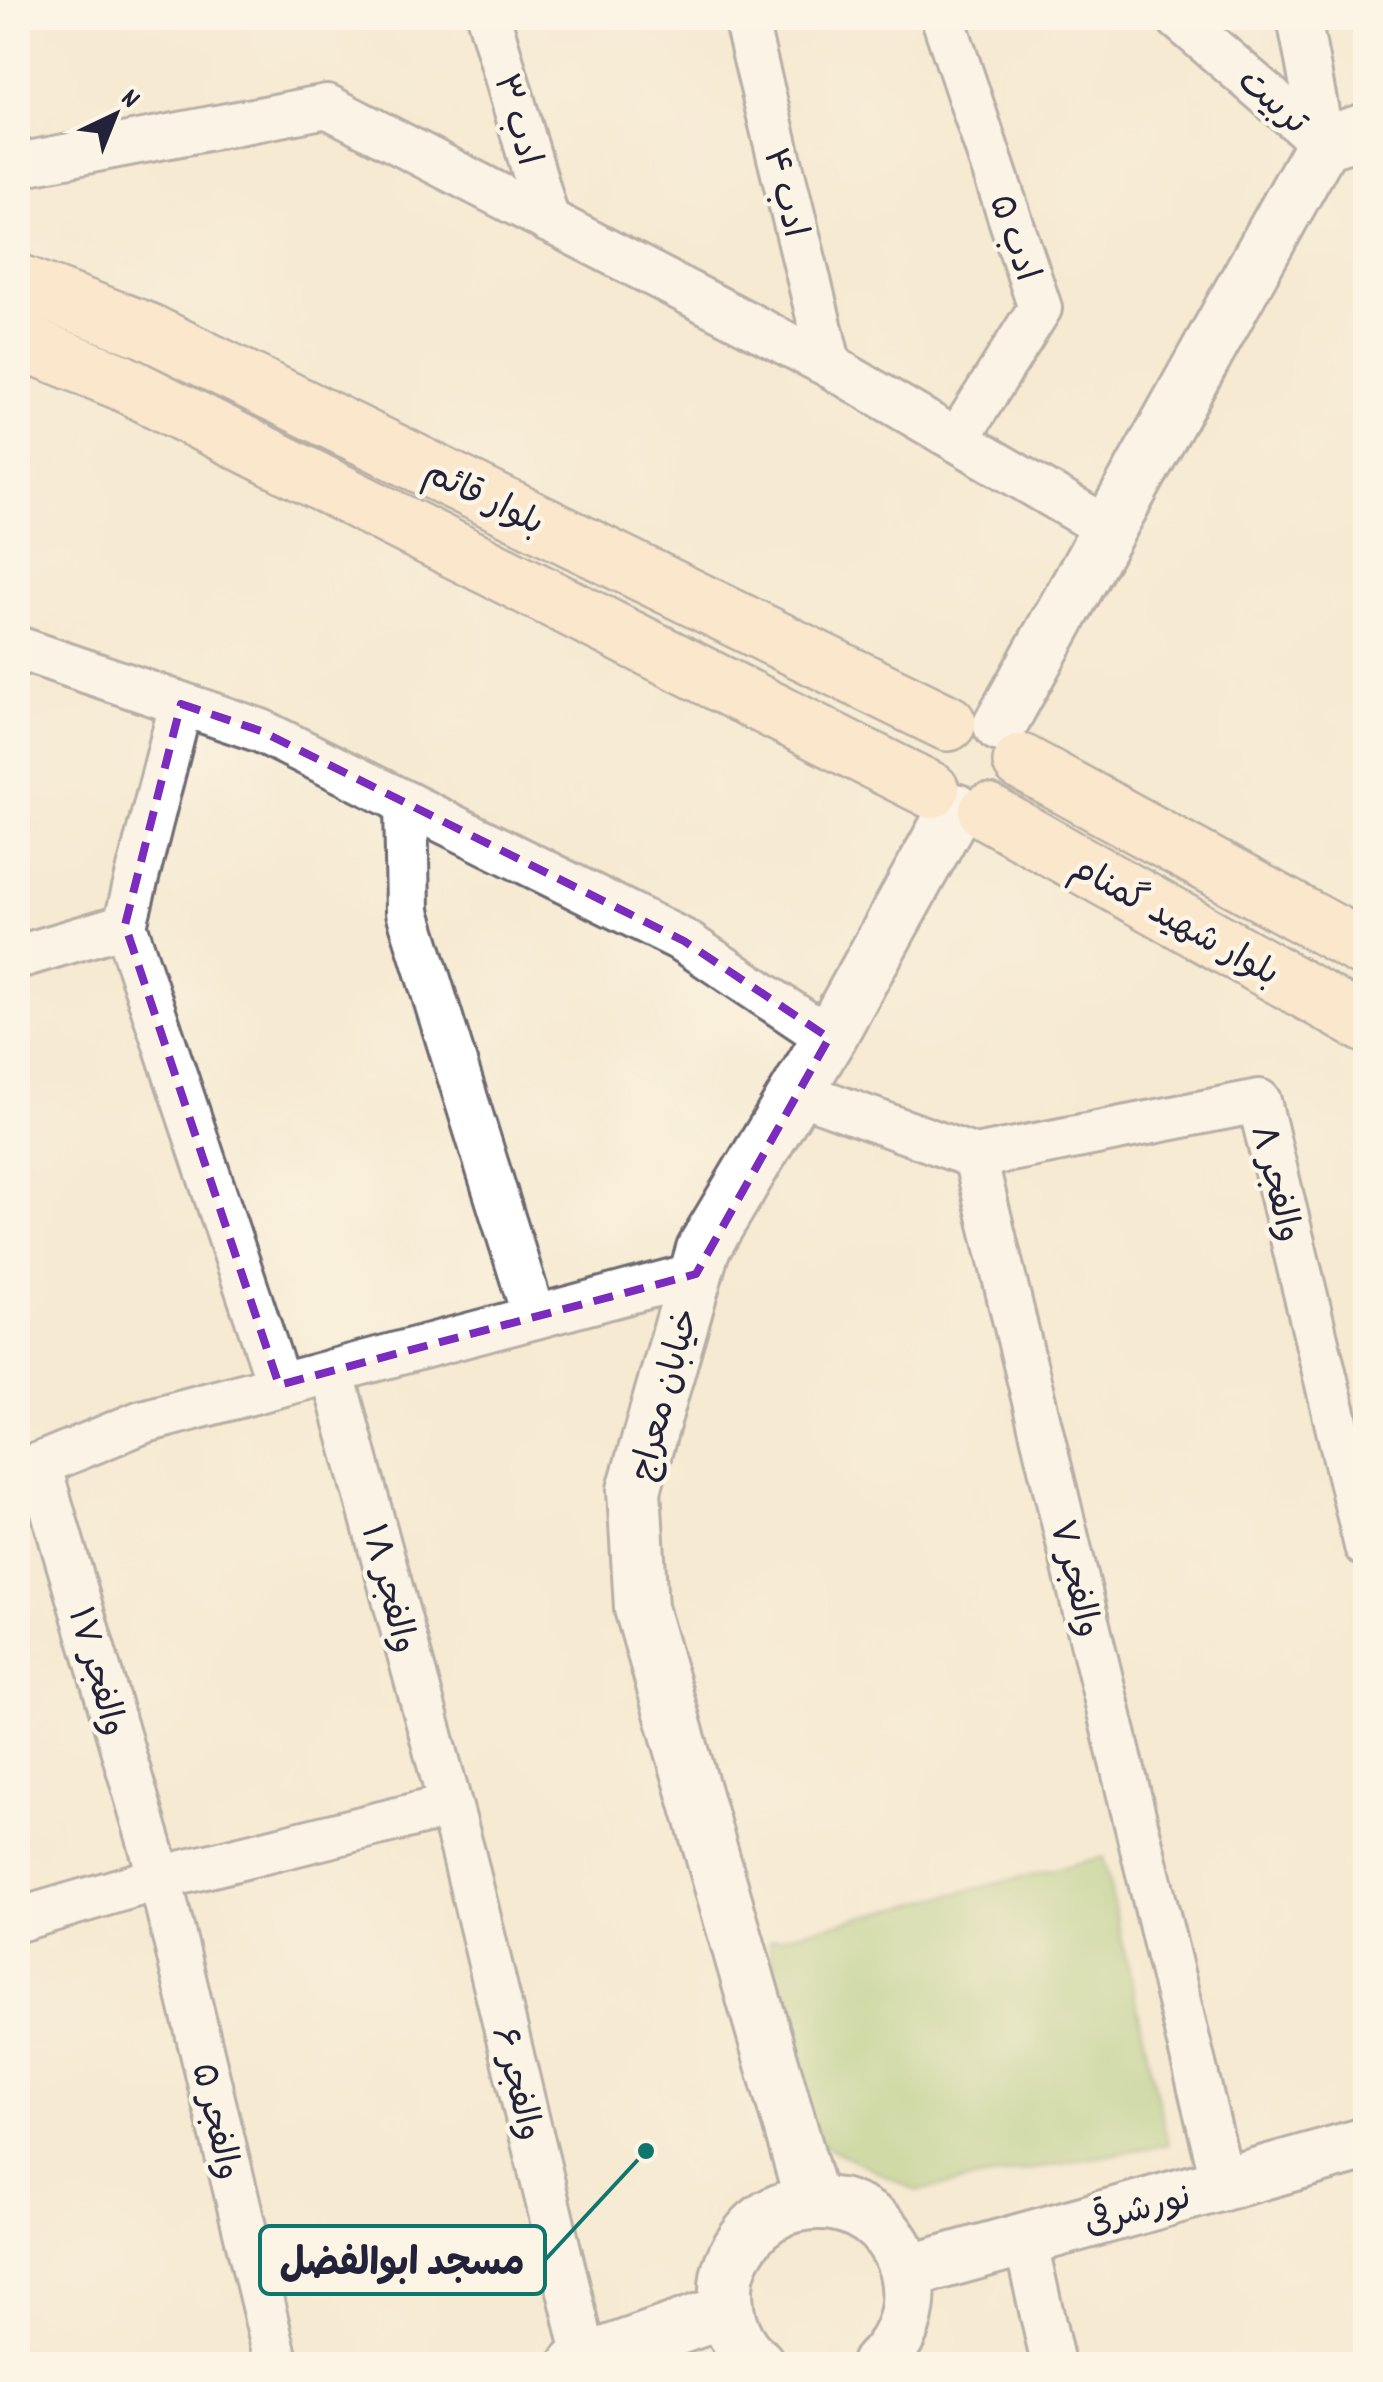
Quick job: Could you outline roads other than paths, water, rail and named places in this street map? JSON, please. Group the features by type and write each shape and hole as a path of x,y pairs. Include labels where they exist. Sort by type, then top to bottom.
{"main road":[{"name":"بلوار قائم","path":"18,282 147,330 990,737"},
{"name":"بلوار قائم","path":"18,340 122,382 958,804"},
{"path":"934,736 990,737 1018,783 1006,801 958,804 924,772 926,753 934,736"},
{"name":"بلوار شهید گمنام","path":"990,737 1366,950"},
{"name":"بلوار شهید گمنام","path":"958,804 1366,1025"}],"street":[{"name":"ادب ۳","path":"489,18 548,221"},
{"name":"ادب ۴","path":"744,18 830,366"},
{"name":"ادب ۵","path":"942,18 1040,308 957,440"},
{"name":"تربیت","path":"1178,18 1344,136"},
{"path":"990,737 1108,530 1344,136 1299,18"},
{"path":"18,164 327,106 830,366 1108,530"},
{"path":"18,648 261,731 684,941 828,1038"},
{"path":"181,704 125,925 280,1385"},
{"path":"406,803 408,912 534,1317"},
{"name":"خیابان معراج","path":"812,2202 641,1608 634,1490 703,1249 828,1038 958,804"},
{"path":"18,957 125,925"},
{"path":"797,1092 975,1156"},
{"name":"والفجر ۸","path":"975,1156 1259,1101 1366,1546"},
{"name":"والفجر ۷","path":"975,1156 1223,2184"},
{"path":"28,1468 142,1422 696,1274"},
{"name":"والفجر ۱۸","path":"332,1371 450,1806"},
{"name":"والفجر ۱۷","path":"28,1468 160,1878"},
{"path":"18,1920 160,1878 450,1806"},
{"name":"والفجر ۶","path":"450,1806 581,2363"},
{"name":"والفجر ۵","path":"160,1878 277,2364"},
{"name":"نورشرقی","path":"908,2272 1366,2144"},
{"path":"758,2364 734,2336 726,2311 726,2280 736,2250 755,2226 782,2209 812,2202 844,2206 872,2220 894,2243 908,2272 910,2299 905,2326 892,2350 878,2364"},
{"path":"1025,2239 1053,2364"},
{"path":"581,2363 726,2311"}],"place":[{"name":"مسجد ابوالفضل","path":"646,2151"}]}
